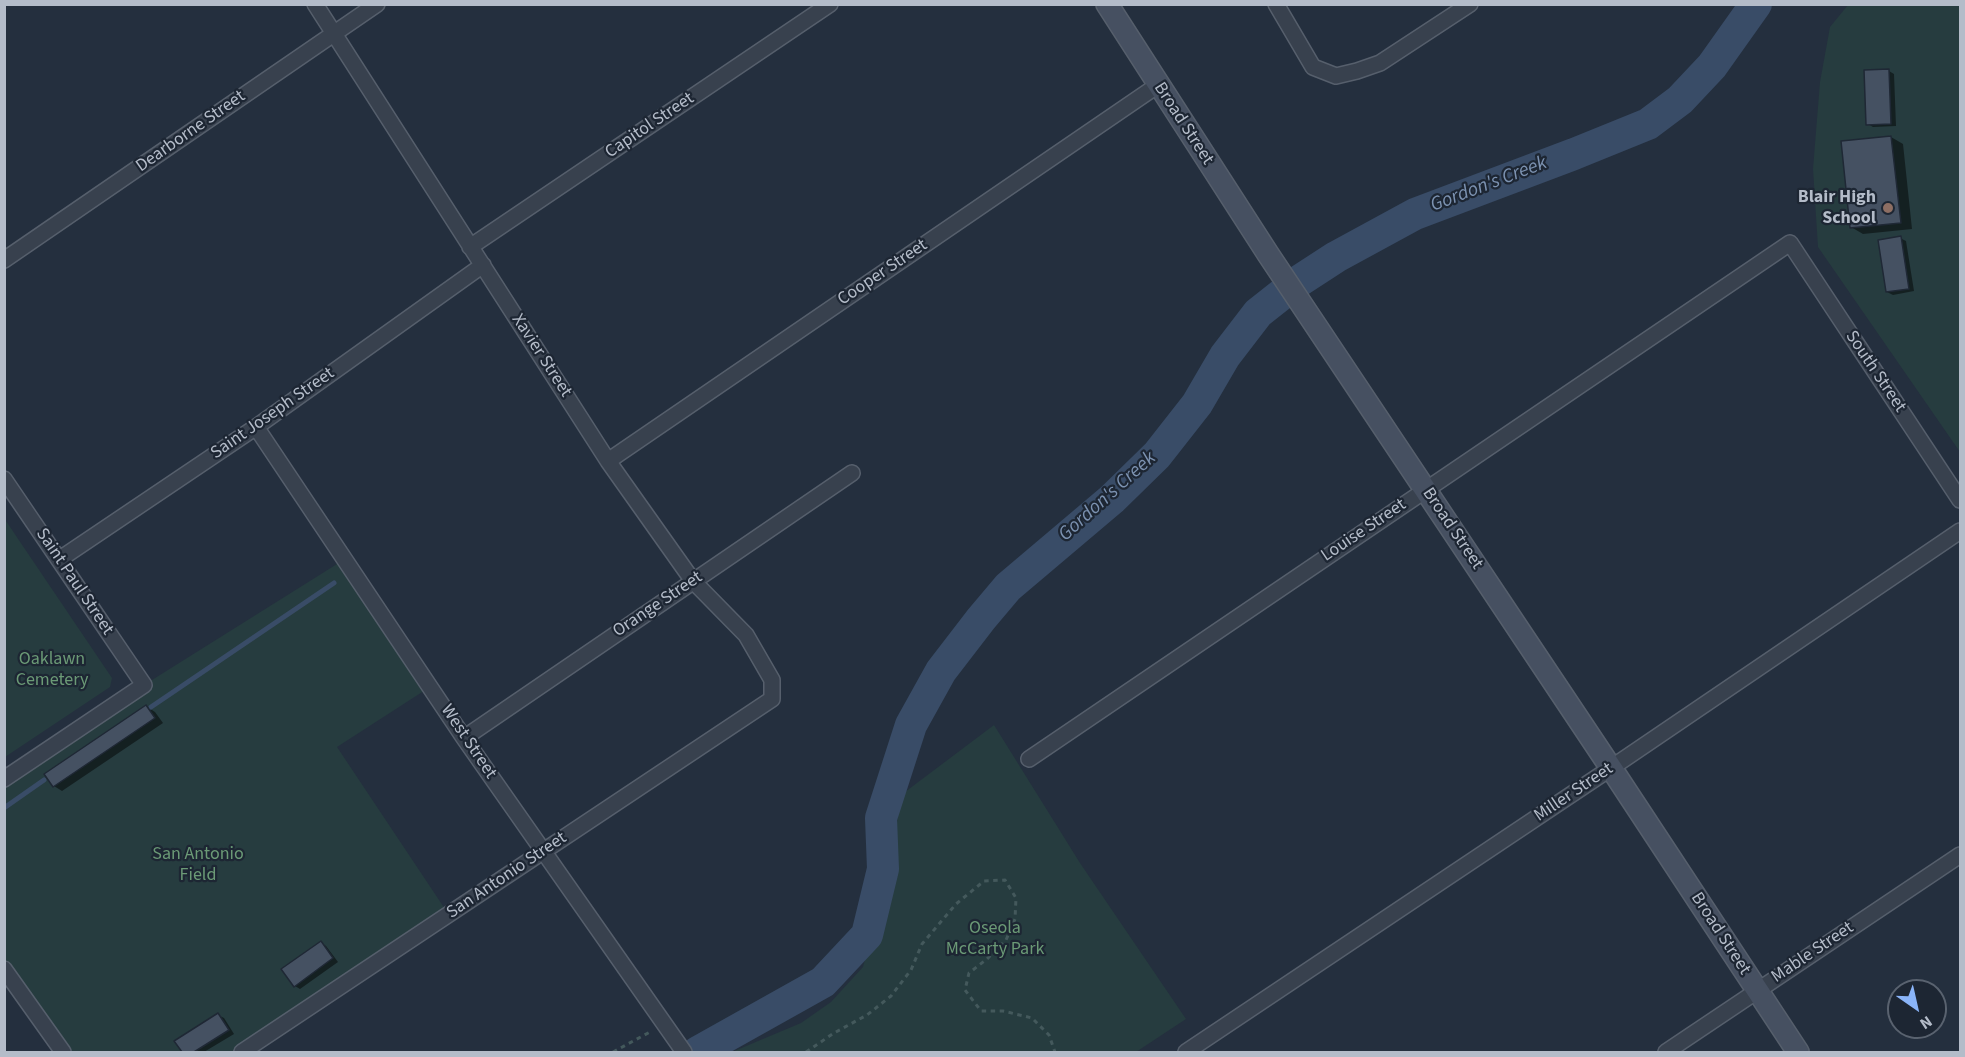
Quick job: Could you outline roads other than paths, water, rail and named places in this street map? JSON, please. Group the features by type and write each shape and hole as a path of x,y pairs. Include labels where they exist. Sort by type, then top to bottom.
{"street":[{"name":"Xavier Street","path":"315,4 608,461 693,581 746,634 772,680 772,699"},
{"name":"Dearborne Street","path":"4,260 377,4"},
{"name":"Capitol Street","path":"470,247 830,4"},
{"name":"Broad Street","path":"1107,4 1268,254 1798,1053"},
{"path":"1276,4 1313,67 1336,76 1380,63 1470,4"},
{"name":"Cooper Street","path":"608,461 1158,85"},
{"name":"Louise Street","path":"1029,759 1790,243"},
{"name":"South Street","path":"1790,243 1960,500"},
{"name":"Saint Joseph Street","path":"60,559 256,427 483,265"},
{"name":"West Street","path":"256,427 464,738 684,1053"},
{"name":"Orange Street","path":"464,738 852,473"},
{"name":"Saint Paul Street","path":"4,479 144,685 4,779"},
{"name":"Miller Street","path":"1186,1053 1960,531"},
{"name":"San Antonio Street","path":"242,1053 772,699"},
{"name":"Mable Street","path":"1666,1053 1960,855"},
{"path":"4,969 63,1053"}],"waterway":[{"name":"Gordon's Creek","path":"698,1052 823,982 867,935 883,869 881,818 911,725 941,671 1008,587 1112,499 1157,455 1197,404 1225,356 1258,313 1296,283 1336,257 1415,214 1648,124 1680,100 1712,66 1756,4"},
{"path":"151,707 334,583"},
{"path":"4,808 44,780"}],"place":[{"name":"Blair High School","path":"1888,208"}],"park label":[{"name":"Oaklawn Cemetery","path":"52,670"},
{"name":"San Antonio Field","path":"198,865"},
{"name":"Oseola McCarty Park","path":"995,939"}]}
